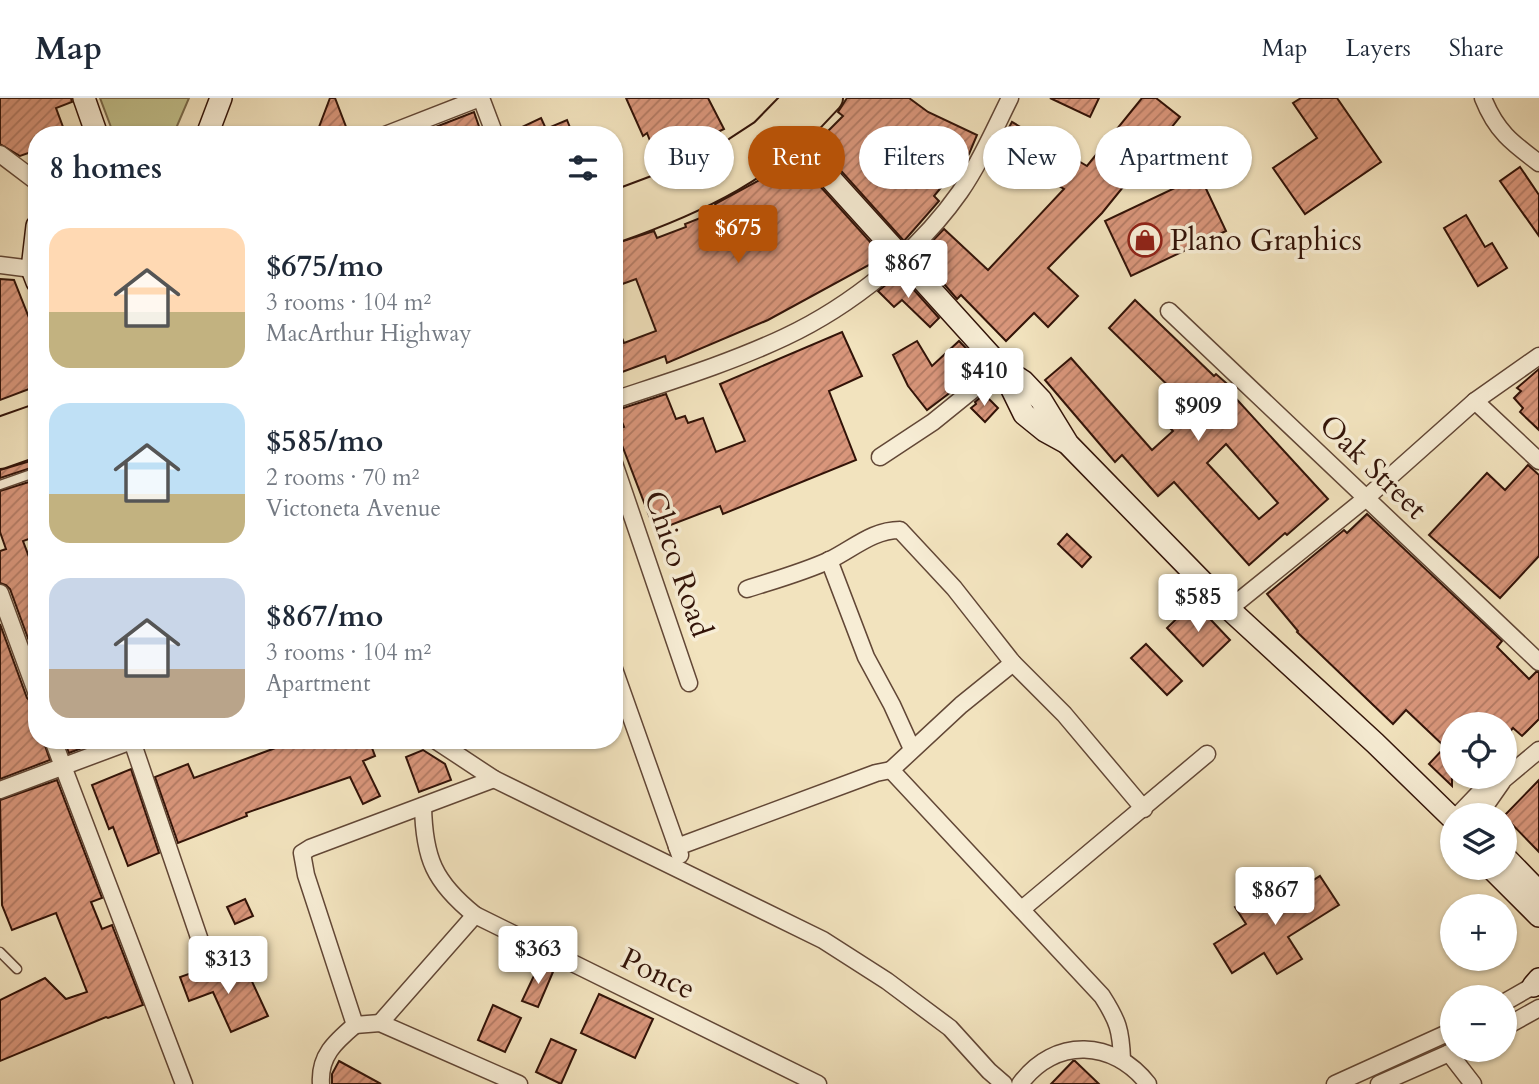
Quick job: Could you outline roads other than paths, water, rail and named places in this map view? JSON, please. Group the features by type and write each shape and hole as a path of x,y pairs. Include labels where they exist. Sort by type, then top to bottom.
{"highway":[{"path":"786,126 799,98"},
{"path":"789,126 828,98"},
{"path":"623,203 710,168 748,144"},
{"path":"623,225 687,200 748,168"},
{"path":"0,432 28,422"},
{"path":"0,454 28,444"}],"main road":[{"path":"84,98 94,126"},
{"path":"210,126 221,98"},
{"path":"839,189 1001,367 1023,382 1041,400 1068,444 1229,608 1440,803"},
{"path":"1517,869 1539,892"},
{"path":"1502,880 1539,916"}],"street":[{"path":"408,126 480,98 491,126"},
{"path":"623,397 785,337 850,298 900,257 939,219 960,191 1010,98"},
{"path":"1483,98 1492,119 1513,144 1539,163"},
{"path":"0,154 28,175"},
{"path":"0,265 28,273"},
{"name":"Oak Street","path":"1169,310 1539,662"},
{"path":"1229,608 1365,499 1475,401 1539,356"},
{"path":"880,457 933,422 1001,367"},
{"path":"1475,401 1539,461"},
{"name":"Chico Road","path":"623,489 689,683"},
{"path":"747,589 829,560 874,535 887,530 900,530 954,589 1013,663 1079,730 1144,809"},
{"path":"829,560 866,657 912,749"},
{"path":"0,593 28,669"},
{"path":"677,847 876,773 891,770 1013,663"},
{"path":"623,694 685,871"},
{"path":"56,749 184,1084"},
{"path":"0,790 111,749"},
{"path":"136,749 206,958"},
{"path":"449,749 494,779 823,940 887,981 950,1028 989,1072 1004,1084"},
{"path":"1517,768 1539,750"},
{"path":"1022,909 1207,754"},
{"path":"891,770 1107,1004 1121,1032 1122,1059"},
{"path":"355,1025 301,855 310,848 494,779"},
{"path":"1469,803 1484,789"},
{"name":"Ponce","path":"424,806 424,837 433,866 452,896 475,915 818,1084"},
{"path":"380,1023 475,915"},
{"path":"1517,995 1537,984"},
{"path":"1517,1020 1539,1008"},
{"path":"321,1084 320,1068 333,1044 355,1025 380,1023 519,1084"},
{"path":"1335,1084 1440,1036"},
{"path":"1020,1084 1041,1062 1064,1051 1090,1049 1122,1059 1136,1069 1148,1084"},
{"path":"1379,1084 1440,1056"},
{"path":"1459,1062 1473,1084"}],"lane":[{"path":"0,485 28,475"},
{"path":"0,952 17,969"}],"place":[{"name":"Plano Graphics","path":"1145,240"}]}
